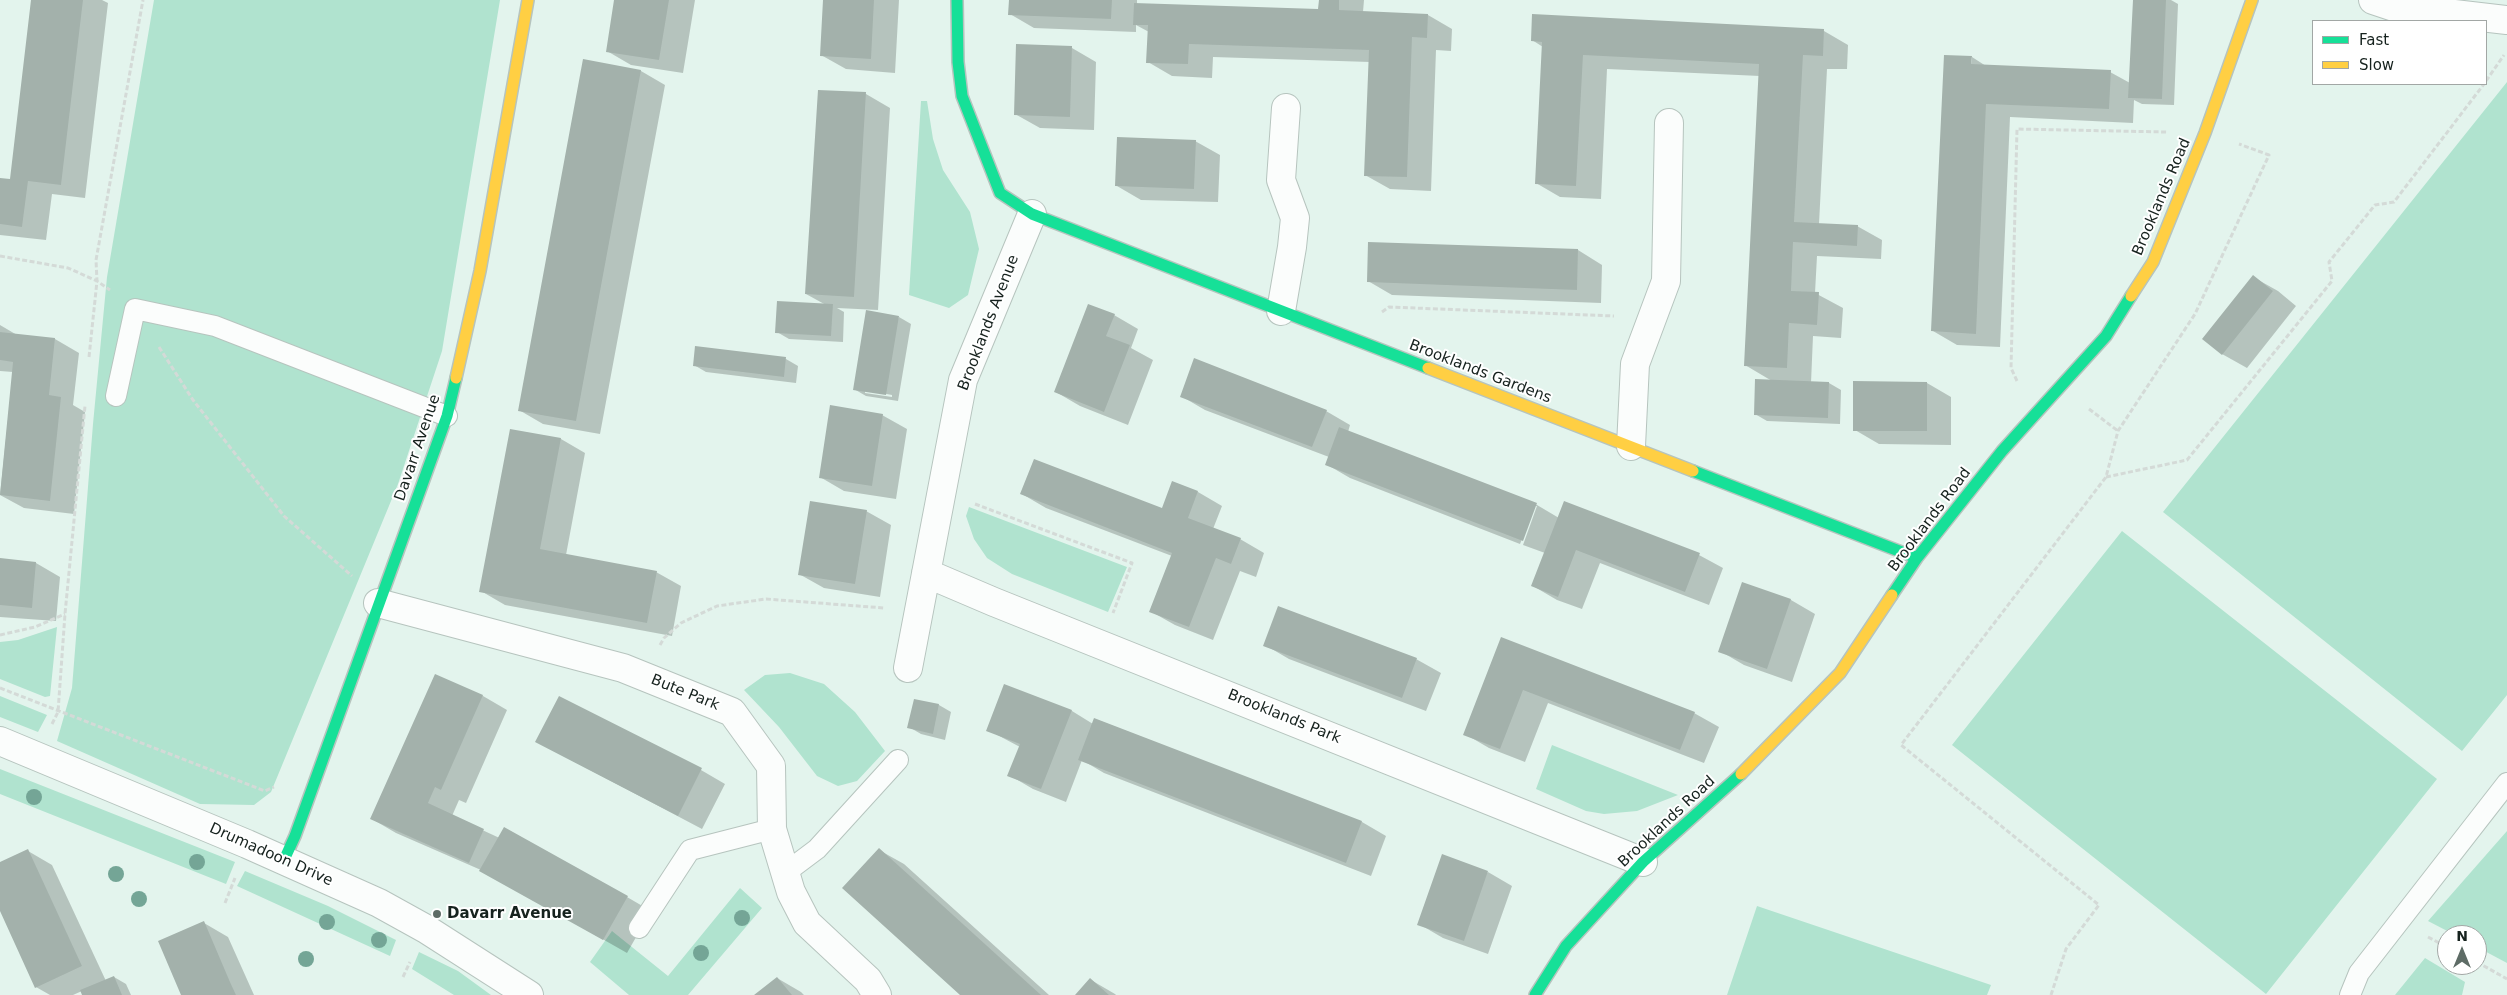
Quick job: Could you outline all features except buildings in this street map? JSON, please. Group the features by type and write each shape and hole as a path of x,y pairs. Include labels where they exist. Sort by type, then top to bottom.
{"street":[{"name":"Davarr Avenue","path":"284,860 295,836 447,416 480,271 528,0"},
{"path":"957,0 958,62 962,96 1000,193 1032,214"},
{"name":"Brooklands Road","path":"1535,995 1566,946 1642,862 1740,775 1840,673 1917,558 2002,451 2106,336 2153,262 2205,133 2252,0"},
{"path":"2373,0 2394,7 2507,20"},
{"path":"1281,311 1295,218 1281,180 1286,108"},
{"path":"1631,446 1635,364 1666,281 1669,123"},
{"name":"Brooklands Gardens","path":"1032,214 1917,558"},
{"name":"Brooklands Avenue","path":"908,668 963,380 1032,214"},
{"name":"Brooklands Park","path":"926,573 1642,862"},
{"name":"Bute Park","path":"378,603 623,668 732,712 771,766 772,829 791,892 807,923 868,980 877,995"},
{"name":"Drumadoon Drive","path":"0,741 284,860 379,903 418,924 529,995"}],"lane":[{"path":"116,396 135,309 215,326 447,416"},
{"path":"785,873 817,849 898,760"},
{"path":"2350,995 2359,973 2507,782"},
{"path":"639,928 690,850 772,829"}],"path":[{"path":"2487,79 2507,50"},
{"path":"2106,477 2188,460 2332,281 2329,262 2375,205 2394,202 2483,85"},
{"path":"2033,417 2011,368 2017,129 2205,133 2269,155 2195,314 2118,432 2106,477 1901,745 2099,906 2066,949 2051,995"},
{"path":"0,256 68,268 97,281 135,309 193,400 284,516 339,562 378,603"},
{"path":"1349,337 1389,308 1652,317"},
{"path":"942,492 1132,563 1101,645"},
{"path":"646,677 664,638 681,623 717,606 766,599 919,610"},
{"path":"0,635 28,629 64,614"},
{"path":"0,688 265,791 282,784"},
{"path":"225,903 231,888"},
{"path":"403,977 412,958"},
{"path":"2487,968 2507,979"}],"green space":[{"path":"154,0 500,0 442,351 398,484 271,792 254,805 200,804 57,741 72,688 107,277"},
{"path":"2507,82 2507,695 2462,751 2163,512"},
{"path":"921,101 927,101 933,139 943,170 970,212 979,249 968,295 949,308 909,295"},
{"path":"969,507 1127,567 1108,612 1012,574 987,558 974,539 966,516"},
{"path":"2122,531 2437,779 2266,994 1952,745"},
{"path":"57,627 50,696 45,697 0,679 0,642 18,640"},
{"path":"790,673 824,684 855,712 885,751 857,781 838,786 817,776 779,727 744,690 765,675"},
{"path":"0,696 47,715 38,732 0,717"},
{"path":"1552,745 1678,795 1637,811 1604,814 1586,811 1536,789"},
{"path":"0,769 235,862 226,884 0,794"},
{"path":"2507,831 2507,963 2487,952 2487,925 2437,926 2428,921"},
{"path":"245,871 328,906 396,940 390,956 237,886"},
{"path":"740,888 762,908 688,995 629,995 590,962 612,931 668,976"},
{"path":"1757,906 1991,985 1987,995 1727,995"},
{"path":"419,952 458,971 491,995 454,995 412,969"},
{"path":"2425,958 2437,965 2437,975 2453,975 2465,982 2462,995 2395,995"}],"traffic: fast":[{"path":"957,0 958,62 962,96 1000,193 1032,214 1428,368"},
{"path":"1892,595 1917,558 2002,451 2106,336 2131,296"},
{"path":"284,860 295,836 447,416 456,378"},
{"path":"1693,471 1917,558"},
{"path":"1535,995 1566,946 1643,862 1741,774"}],"traffic: slow":[{"path":"456,378 480,271 528,0"},
{"path":"2131,296 2153,262 2205,133 2252,0"},
{"path":"1428,368 1693,471"},
{"path":"1741,774 1840,673 1892,595"}],"place":[{"name":"Davarr Avenue","path":"437,914"}]}
